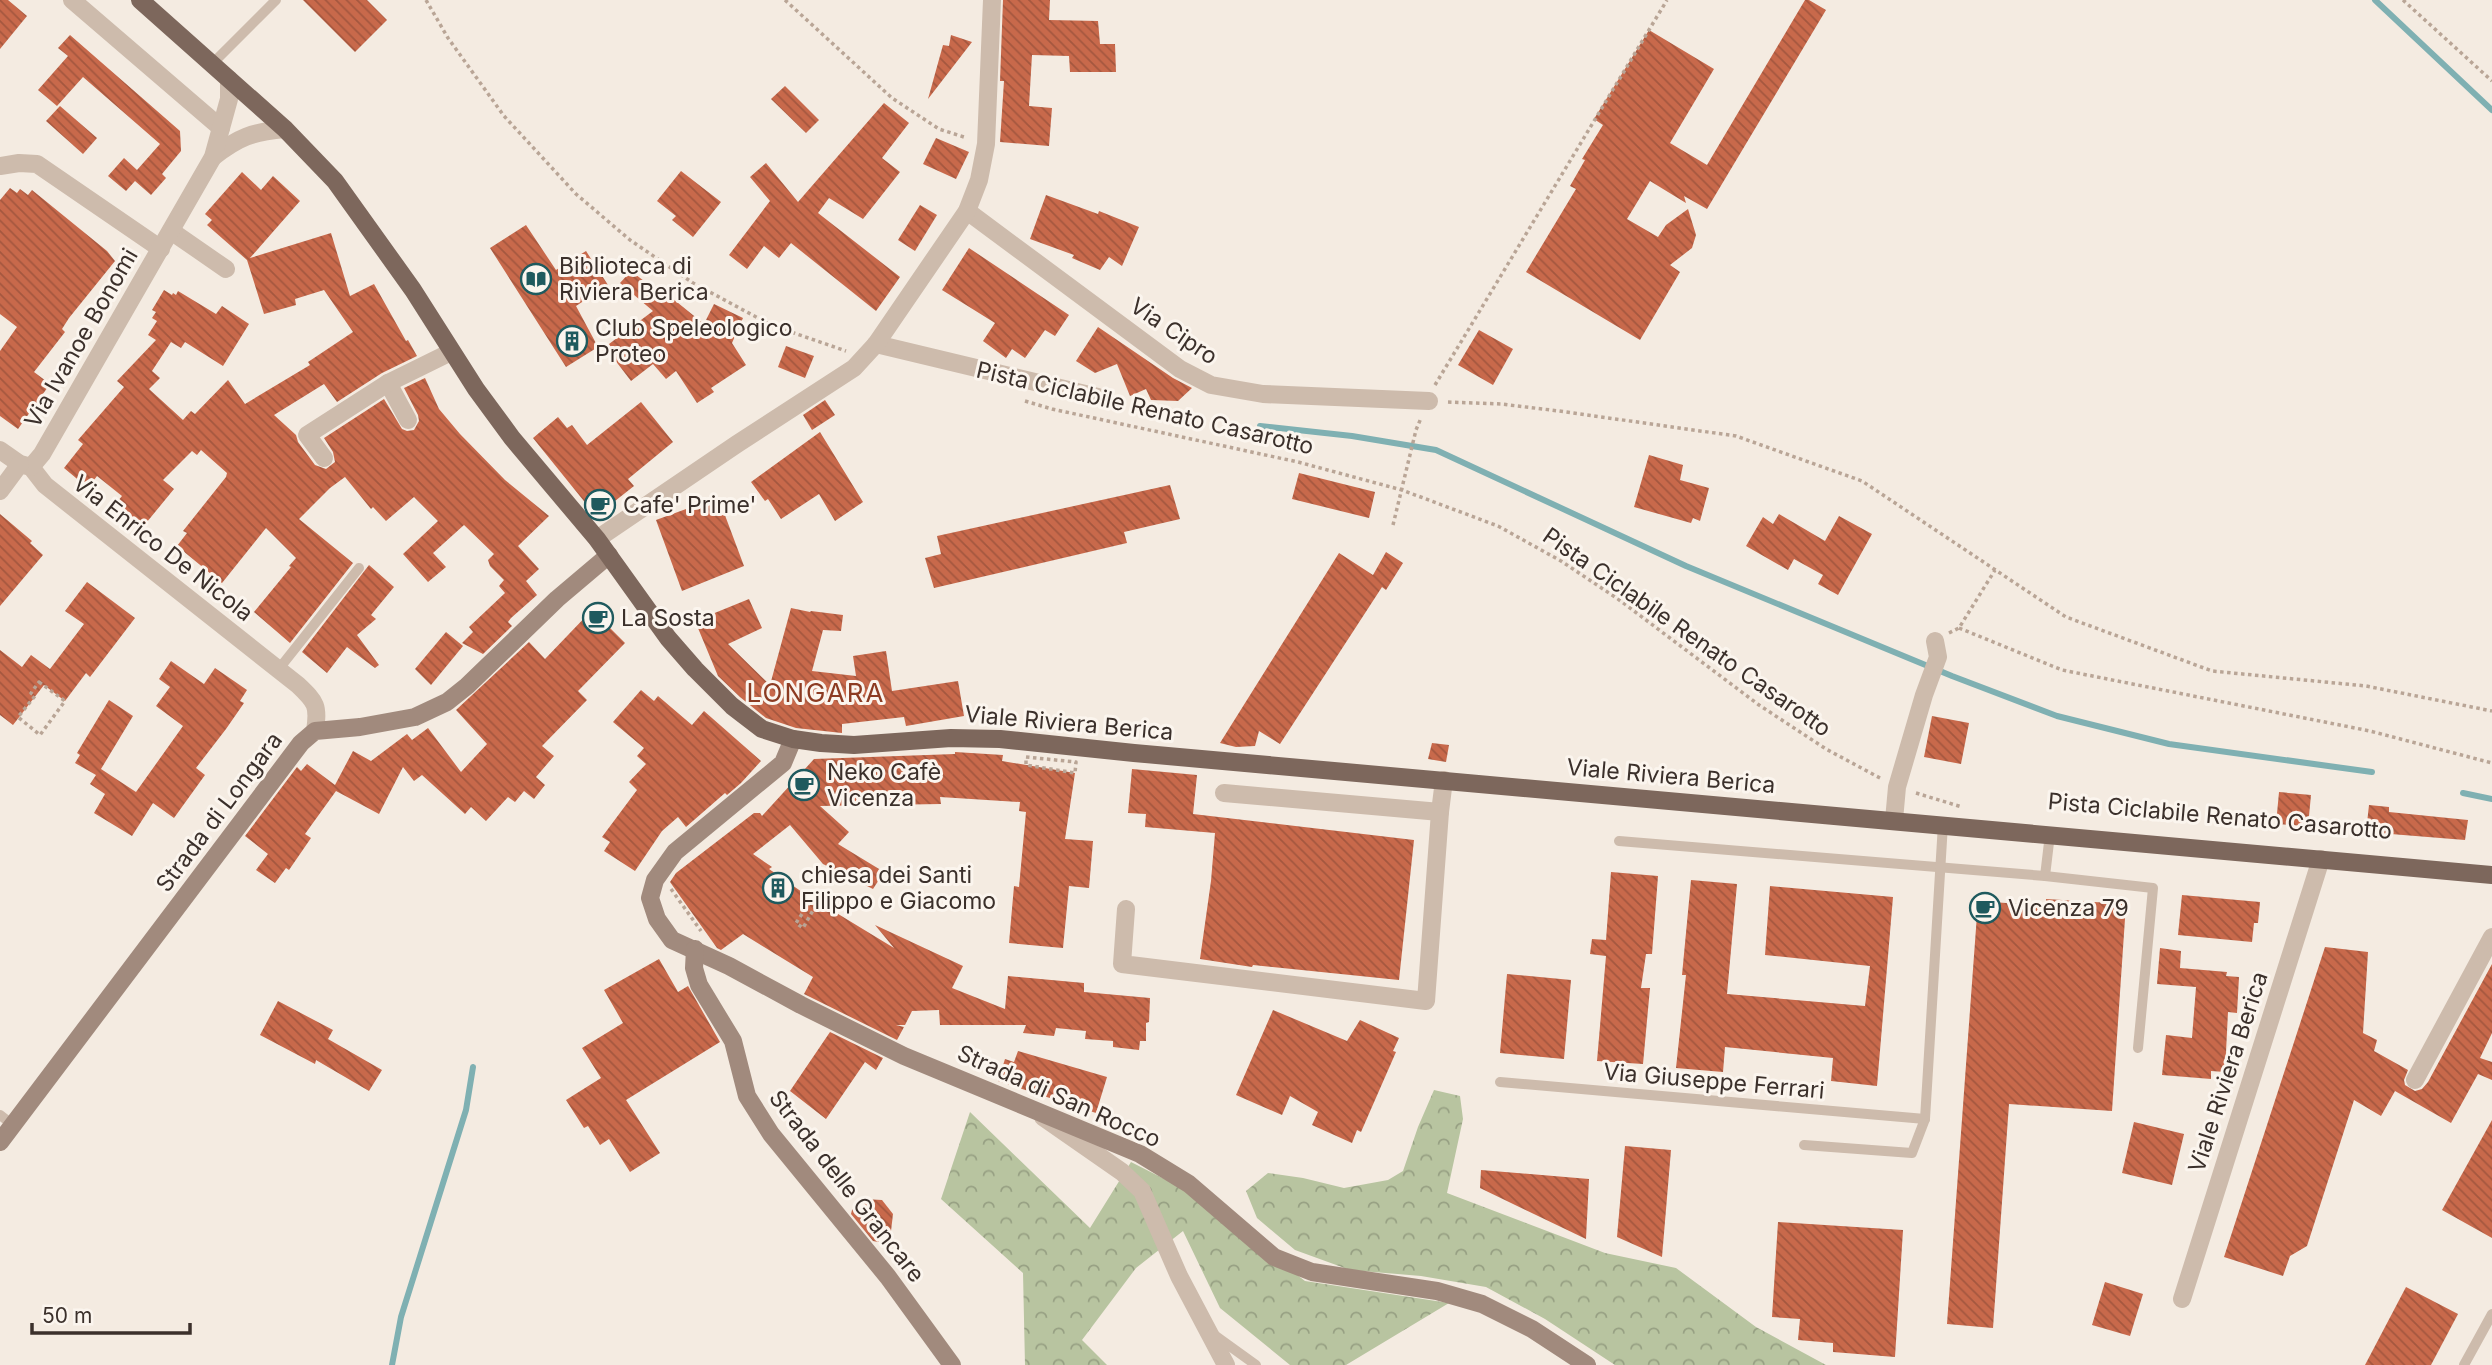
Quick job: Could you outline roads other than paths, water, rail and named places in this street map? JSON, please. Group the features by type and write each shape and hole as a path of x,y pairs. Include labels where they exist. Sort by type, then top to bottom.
{"main road":[{"name":"Viale Riviera Berica","path":"140,0 285,129 335,181 413,290 451,352 512,438 597,539 668,638 732,706 762,729 793,739 854,745 951,738 1000,739 2492,875"}],"street":[{"path":"72,0 221,128"},
{"path":"597,539 853,368 876,344 967,211 979,180 986,144 992,0"},
{"name":"Via Ivanoe Bonomi","path":"26,466 42,454 213,157 229,99 229,79"},
{"name":"Via Ivanoe Bonomi","path":"213,157 236,139 262,131 285,129"},
{"path":"0,166 37,164 161,248"},
{"name":"Via Cipro","path":"967,211 1180,369 1211,385 1263,394 1429,401"},
{"path":"171,231 226,269"},
{"path":"876,344 1098,397"},
{"path":"324,458 307,435 388,383 451,352"},
{"path":"388,383 408,420"},
{"name":"Via Enrico De Nicola","path":"0,450 26,466 45,485 313,699 318,712 315,731"},
{"path":"0,491 26,466"},
{"name":"Strada di Longara","path":"0,1142 6,1120 302,743 315,731 415,718 447,702 609,555"},
{"path":"1895,820 1897,787 1937,649"},
{"path":"700,943 672,940 657,919 650,898 654,880 675,852 783,763 793,739"},
{"path":"1126,909 1122,964 1426,1001 1444,780"},
{"path":"1224,793 1440,812"},
{"name":"Viale Riviera Berica","path":"2182,1299 2321,859"},
{"path":"2415,1080 2492,937"},
{"name":"Strada di San Rocco","path":"700,943 904,1056 1140,1154 1189,1184 1274,1257 1311,1272 1437,1291 1482,1304 1532,1329 1587,1365"},
{"name":"Strada delle Grancare","path":"700,943 694,968 699,985 733,1041 747,1096 771,1134 888,1277 952,1365"},
{"path":"1032,1108 1122,1172 1142,1191 1179,1276 1226,1365"}],"lane":[{"path":"212,64 276,0"},
{"path":"278,670 359,568"},
{"path":"1804,1144 1912,1153 1926,1119 1943,824"},
{"path":"2045,876 2050,835"},
{"path":"1619,841 2045,876 2153,888 2138,1048"},
{"name":"Via Giuseppe Ferrari","path":"1500,1082 1926,1119"},
{"path":"2464,1365 2492,1314"},
{"path":"1207,1329 1256,1365"}],"waterway":[{"path":"2375,0 2492,110"},
{"path":"1260,426 1352,436 1436,450 1686,566 1952,676 2057,716 2169,744 2372,772"},
{"path":"2463,793 2492,799"},
{"path":"392,1365 401,1317 466,1110 473,1067"}],"place":[{"name":"Biblioteca di Riviera Berica","path":"536,279"},
{"name":"Club Speleologico Proteo","path":"572,341"},
{"name":"Cafe' Prime'","path":"600,505"},
{"name":"La Sosta","path":"598,618"},
{"name":"Neko Cafè Vicenza","path":"804,785"},
{"name":"chiesa dei Santi Filippo e Giacomo","path":"778,888"},
{"name":"Vicenza 79","path":"1985,908"}],"district":[{"name":"LONGARA","path":"816,693"}]}
